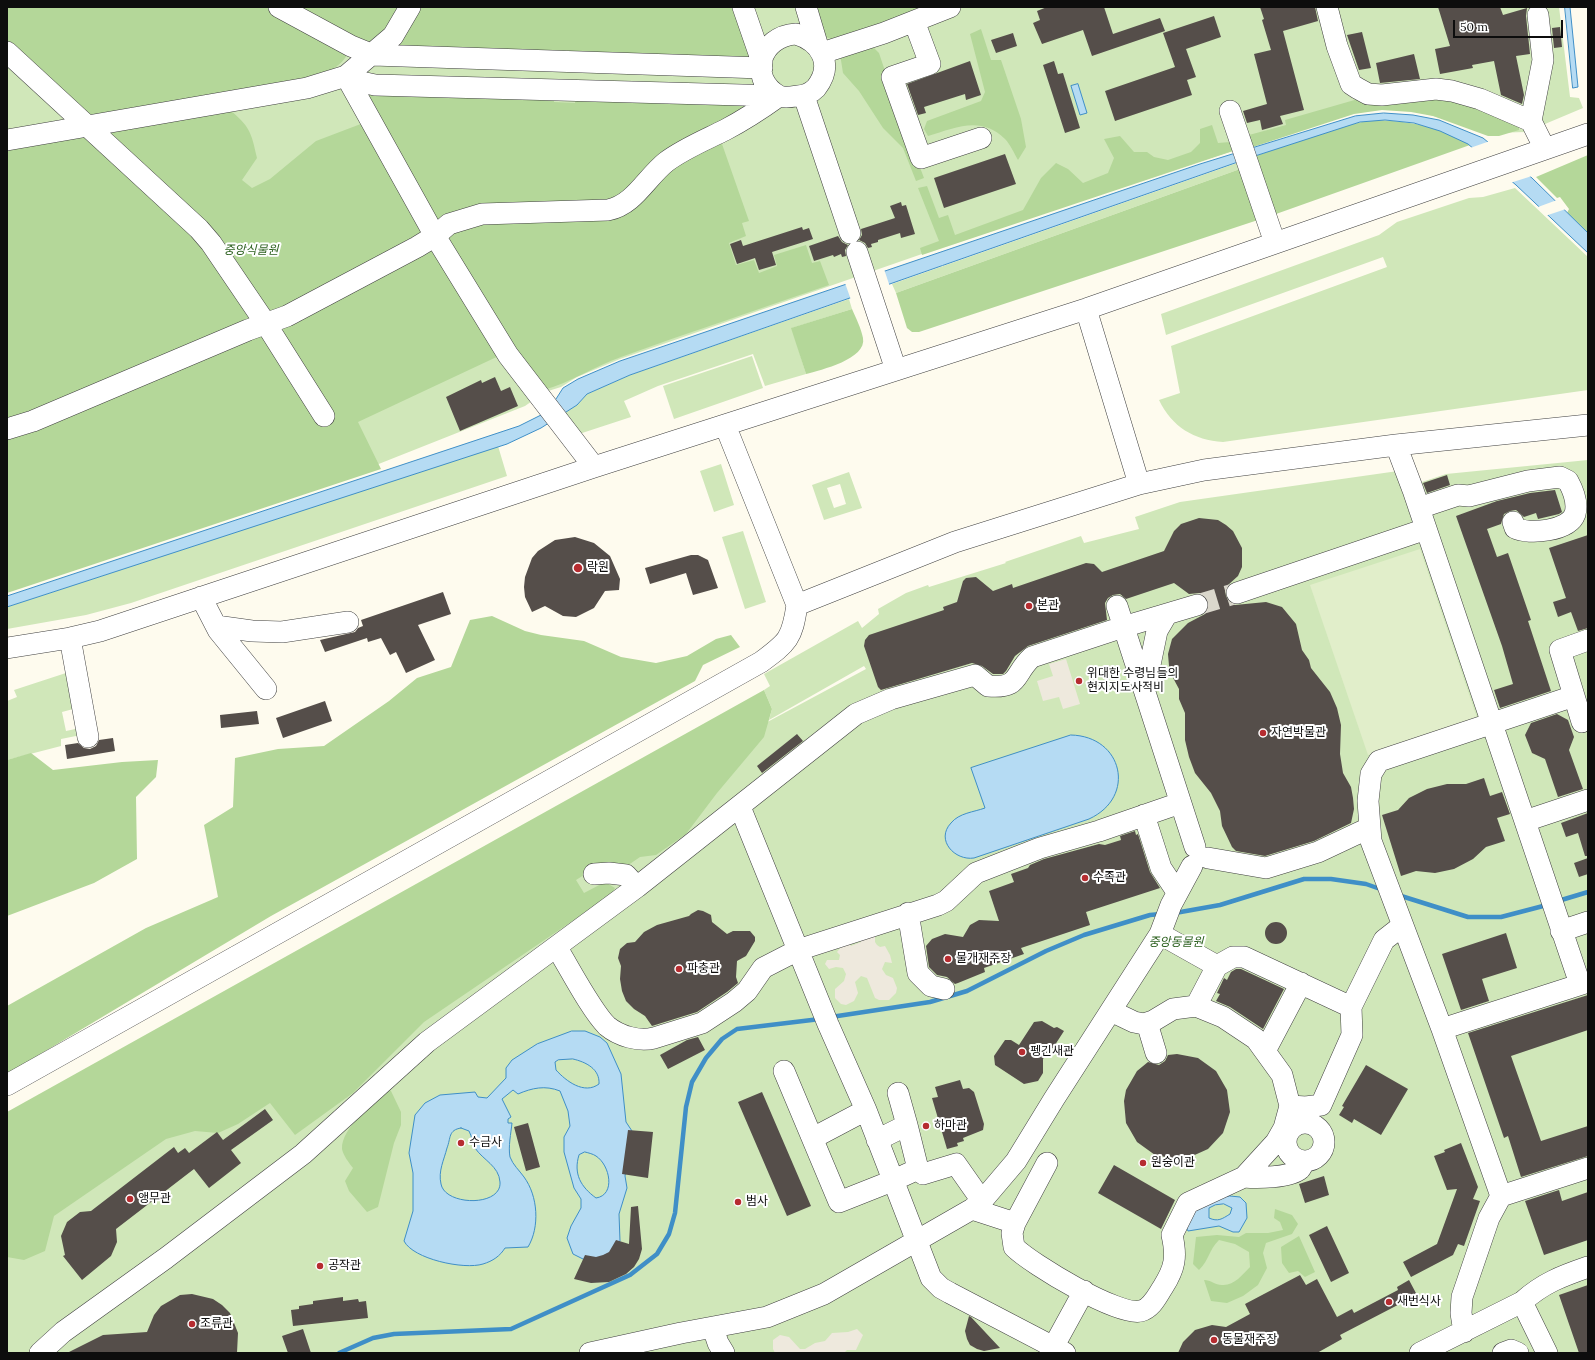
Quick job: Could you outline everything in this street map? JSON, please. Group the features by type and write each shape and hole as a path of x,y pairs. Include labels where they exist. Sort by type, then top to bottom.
{"street":[{"path":"279,7 351,46 373,55 762,65"},
{"path":"7,140 307,88 346,76 373,55 393,36 410,7"},
{"path":"742,7 762,65"},
{"path":"346,76 361,82 375,85 788,97 804,96 814,90 820,82 824,72 820,50 806,7"},
{"path":"820,50 884,33 950,7"},
{"path":"1327,7 1337,46 1351,84 1357,88 1368,94 1382,95 1436,88 1452,91 1480,99 1531,121"},
{"path":"1538,15 1543,60 1531,121 1543,150"},
{"path":"914,21 930,64 892,77 921,158 981,138"},
{"path":"779,96 769,87 763,77 763,55 768,45 777,38 796,34 807,38 820,50"},
{"path":"7,52 199,229 211,243 266,324 324,416"},
{"path":"346,76 435,236 508,355 594,467"},
{"path":"7,429 33,421 308,306 435,236 449,224 482,214 608,210 618,208 626,203 651,175 666,162 682,151 750,116 779,96"},
{"path":"804,96 850,233"},
{"path":"1230,111 1275,243"},
{"path":"7,648 70,638 100,631 594,467 1086,310 1457,178 1588,134"},
{"path":"857,252 896,370"},
{"path":"1086,310 1139,484"},
{"path":"7,1085 761,662 785,644 793,628 796,605 725,425"},
{"path":"796,605 955,542 1139,484 1204,470 1396,445 1588,425"},
{"path":"1396,445 1419,508 1559,923 1584,983 1442,1029"},
{"path":"1419,508 1458,495 1469,496 1528,481 1560,478 1568,480 1576,504 1575,514 1571,520 1564,524 1532,532 1515,528 1513,522"},
{"path":"1237,593 1426,529"},
{"path":"201,597 216,626 266,688"},
{"path":"40,1353 69,1327 166,1258 303,1154 427,1042 637,888 856,714 891,699 975,675 988,686 1006,686 1019,677 1023,665 1032,657 1123,627 1197,605"},
{"path":"590,1353 767,1318 824,1294 977,1205 1016,1161 1161,930 1174,898 1198,857 1117,606"},
{"path":"1145,692 1157,631 1166,614"},
{"path":"216,626 252,631 282,632 348,622"},
{"path":"70,638 88,737"},
{"path":"1582,722 1560,650 1588,640"},
{"path":"1501,1196 1442,1029 1371,841 1369,828 1370,783 1372,774 1380,761 1574,696"},
{"path":"1525,821 1588,800"},
{"path":"557,948 598,1014 608,1026 622,1035 646,1040 702,1023 743,995 763,968 798,950 908,913 938,905 946,900 976,873 1046,846 1144,816 1180,803"},
{"path":"740,807 825,1017 866,1110 892,1181 918,1240 932,1278 941,1288 1056,1351 1084,1291"},
{"path":"1144,816 1161,868 1174,898"},
{"path":"1198,857 1266,868 1318,852 1369,828"},
{"path":"594,874 609,873 626,875 637,888"},
{"path":"908,913 918,974 931,986 944,989"},
{"path":"1316,1127 1321,1105 1352,1035 1351,1007 1384,940 1399,917"},
{"path":"1559,923 1588,922"},
{"path":"1161,930 1217,966"},
{"path":"1196,1006 1217,966 1233,957 1244,957 1351,1007"},
{"path":"1265,1051 1301,983"},
{"path":"1046,1163 1015,1223 1012,1233 1014,1247 1042,1269 1110,1305 1139,1312 1149,1308 1172,1271 1176,1249 1172,1235 1188,1203 1244,1177 1287,1130 1300,1124 1306,1123 1316,1127 1322,1134 1324,1147 1317,1158 1304,1161 1297,1160 1288,1151 1286,1144 1287,1130 1290,1106 1282,1075 1256,1039 1223,1017 1196,1006 1173,1009 1147,1023 1134,1022 1110,1011"},
{"path":"1147,1023 1156,1053"},
{"path":"784,1071 839,1202 918,1169"},
{"path":"898,1093 918,1169 923,1174 928,1174 956,1164 977,1205 1015,1223"},
{"path":"1290,1106 1306,1107 1321,1105"},
{"path":"813,1138 866,1110"},
{"path":"877,1140 907,1125"},
{"path":"1244,1177 1259,1178 1294,1173 1301,1169 1304,1161"},
{"path":"1464,1332 1461,1313 1462,1297 1489,1218 1501,1196 1588,1168"},
{"path":"1420,1353 1444,1348 1464,1332 1522,1302 1535,1290 1554,1279 1588,1267"},
{"path":"1522,1302 1547,1353"},
{"path":"713,1328 718,1343 724,1353"},
{"path":"1503,1353 1511,1350 1518,1353"}],"green space":[{"name":"중앙식물원","path":"7,7 1559,7 1570,97 1579,98 1583,108 1526,132 1492,133 1411,110 1381,109 1354,113 1083,198 620,359 577,377 561,387 545,392 525,406 366,469 7,591"},
{"path":"7,7 267,7 349,50 342,62 322,76 94,120 7,45"},
{"path":"290,7 406,7 374,41 362,41"},
{"path":"417,7 736,7 750,58 575,53 567,50 560,52 398,46 400,39"},
{"path":"813,7 935,7 833,40 824,36"},
{"path":"981,29 991,60 1001,60 1021,119 1026,147 1018,160 1005,139 987,127 977,125 958,127 928,136 924,129 927,121 981,101 985,92 970,34"},
{"path":"870,44 879,53 898,110 924,178 916,181 903,148 883,128 859,91 843,73 840,54"},
{"path":"362,92 554,94 554,102 575,103 576,95 753,103 626,196 439,226"},
{"path":"1441,96 1519,125 1519,130 1499,136 1488,136 1433,116 1411,112 1382,110 1354,114 1253,147 1249,135 1286,125 1285,120 1358,99"},
{"path":"229,109 246,125 253,141 257,158 242,180 252,188 270,179 316,141 366,122 428,231 275,318 104,130"},
{"path":"1371,120 1396,121 1423,125 1460,138 1470,145 1276,214 1255,156 1344,126"},
{"path":"1212,125 1218,143 1230,142 1233,151 922,255 920,248 939,241 918,188 927,186 939,218 948,215 955,235 1023,210 1041,178 1056,163 1068,169 1083,183 1108,173 1114,158 1104,139 1120,136 1134,152 1147,152 1154,157 1168,160 1191,152 1200,143 1200,129"},
{"path":"80,133 195,230 257,319 7,426 7,146"},
{"path":"718,141 722,144 749,221 742,223 746,236 729,243 736,265 754,260 759,273 777,266 774,255 806,245 812,263 820,261 829,285 621,357 563,383 543,390 443,243 453,225 590,217"},
{"path":"1588,155 1588,233 1567,213 1569,209 1560,197 1557,198 1536,177"},
{"path":"1237,163 1240,169 896,293 892,284"},
{"path":"1240,169 1258,220 919,332 912,332 907,328 896,293"},
{"path":"1515,188 1588,257 1588,390 1223,442 1212,441 1193,435 1177,425 1164,409 1159,400 1180,393 1171,346 1387,267 1383,257 1166,335 1161,314 1379,235 1397,222 1469,198 1483,197"},
{"path":"437,248 503,354 358,422 381,469 7,593 7,433 256,333 281,331 300,317"},
{"path":"849,299 852,309 792,328 806,374 765,386 753,354 658,386 624,401 631,417 576,435 563,413 577,405 587,394 630,375"},
{"path":"852,309 863,338 862,345 858,352 851,358 842,362 822,370 806,374 791,328"},
{"path":"752,356 763,388 674,419 663,386"},
{"path":"498,446 507,476 131,603 86,615 7,629 7,607"},
{"name":"중앙동물원","path":"1588,460 1588,1353 7,1353 7,1157 691,763 866,669 864,666 769,720 772,709 764,690 770,686 764,674 858,621 862,628 879,614 878,609 906,593 928,585 929,587 1006,563 1005,562 1081,536 1084,543 1139,529 1135,517 1180,502 1398,471 1419,483 1446,474"},
{"path":"721,464 734,505 714,512 700,471"},
{"path":"849,472 862,508 824,520 812,485","holes":["840,484 846,504 834,508 827,488"]},
{"path":"743,531 766,602 745,609 722,537"},
{"path":"1420,549 1477,718 1368,755 1310,585"},
{"path":"492,616 525,631 541,635 584,641 621,657 656,663 687,656 716,639 731,635 740,647 703,665 695,681 271,916 7,1074 7,1006 146,928 218,897 204,825 233,807 235,758 278,749 324,746 389,701 417,678 451,667 470,620"},
{"path":"69,672 77,708 62,712 66,731 80,728 81,735 61,739 61,746 7,760 7,701 17,697 14,690"},
{"path":"764,690 772,709 764,737 717,793 686,834 656,855 640,857 621,870 595,868 576,880 584,893 605,882 615,888 612,894 424,1022 353,1093 295,1135 270,1103 238,1124 218,1133 195,1131 166,1139 54,1216 45,1251 24,1260 7,1257 7,1112"},
{"path":"31,753 53,770 122,762 158,760 156,777 136,797 137,859 94,883 7,916 7,760"},
{"path":"388,1089 391,1091 401,1112 401,1125 394,1143 378,1207 367,1212 349,1191 345,1181 353,1168 346,1159 342,1149 343,1141 352,1124"},
{"path":"1275,1209 1292,1215 1298,1224 1292,1234 1266,1243 1263,1253 1267,1268 1258,1285 1243,1296 1227,1303 1211,1301 1204,1280 1222,1285 1234,1282 1250,1267 1249,1252 1235,1244 1219,1240 1199,1270 1193,1264 1196,1237 1217,1235 1239,1237 1246,1233 1268,1233 1283,1230 1280,1222 1274,1218"},
{"path":"1299,1236 1315,1272 1305,1277 1298,1271 1289,1273 1282,1263 1281,1247"}],"shaded area":[{"path":"1066,659 1080,704 1063,709 1059,697 1043,701 1037,681 1053,676 1049,664"},
{"path":"859,935 875,937 875,942 877,945 880,947 885,946 890,955 892,963 885,962 882,969 886,975 893,978 897,988 896,993 889,1000 879,1000 875,998 867,978 861,976 855,982 858,993 854,1001 846,1005 841,1004 835,998 835,989 844,981 846,974 843,968 836,967 829,969 825,964 827,960 839,960 840,955 837,952 847,940 851,946 861,942"},
{"path":"857,1329 863,1335 856,1350 847,1350 844,1353 775,1353 773,1349 773,1340 780,1335 789,1337 800,1349 805,1349 815,1343 825,1341 832,1333 848,1332"}],"water":[{"path":"1565,7 1570,7 1578,87 1573,88"},
{"path":"1078,84 1087,113 1080,115 1071,86"},
{"path":"1384,113 1413,115 1439,120 1483,138 1532,178 1588,233 1588,253 1516,185 1468,144 1440,131 1414,123 1385,120 1360,122 1255,156 630,375 587,394 577,405 541,428 507,444 7,607 7,596 519,426 541,415 556,399 563,388 578,379 620,361 1200,164 1355,116"},
{"path":"1071,735 1089,738 1102,745 1112,756 1118,769 1118,783 1114,797 1104,809 1089,819 974,858 960,856 949,848 945,836 951,823 962,815 985,808 971,768"},
{"path":"572,1031 585,1031 600,1037 607,1043 621,1074 626,1122 632,1131 625,1176 627,1188 619,1214 620,1241 612,1255 589,1262 573,1254 567,1238 571,1226 581,1208 581,1199 574,1188 564,1152 564,1137 570,1126 568,1111 560,1091 549,1088 533,1089 518,1094 513,1090 502,1099 511,1117 508,1119 508,1123 512,1123 509,1144 510,1157 529,1185 535,1202 536,1221 532,1239 528,1247 505,1248 493,1260 475,1265 440,1262 417,1253 404,1241 413,1211 413,1173 409,1153 415,1115 425,1103 440,1095 475,1092 478,1097 487,1098 506,1078 506,1068 512,1060 537,1044","holes":["573,1059 583,1062 595,1070 599,1079 599,1084 593,1087 581,1087 570,1082 556,1070 555,1062 558,1060","461,1128 469,1131 475,1148 497,1172 500,1182 498,1190 492,1196 473,1201 462,1200 445,1191 441,1184 441,1170 451,1135 457,1129","585,1152 594,1155 601,1160 605,1166 609,1179 606,1191 602,1196 596,1198 582,1185 577,1168 579,1155"]},
{"path":"1230,1196 1240,1197 1246,1203 1247,1218 1239,1232 1233,1232 1219,1226 1188,1231 1186,1227 1192,1211 1216,1198","holes":["1224,1204 1232,1208 1230,1214 1222,1219 1215,1220 1209,1218 1209,1208 1215,1205"]}],"pier":[{"path":"1490,141 1532,176 1510,183 1470,148"},
{"path":"1557,200 1566,209 1545,216 1538,207"},
{"path":"884,269 890,287 851,300 845,283"}],"building":[{"path":"1047,7 1104,7 1113,34 1160,18 1165,31 1092,56 1083,30 1042,44 1033,23 1040,20 1037,11"},
{"path":"1260,7 1315,7 1318,21 1283,31 1304,110 1280,116 1283,124 1262,130 1260,120 1247,123 1243,111 1267,104 1254,54 1271,50 1262,20 1264,19"},
{"path":"1438,7 1500,7 1503,15 1527,8 1526,16 1530,54 1516,56 1524,95 1522,104 1501,95 1494,61 1472,65 1473,68 1440,74 1435,49 1450,46"},
{"path":"1214,16 1221,37 1186,49 1196,77 1187,80 1192,95 1115,121 1105,91 1175,67 1163,33"},
{"path":"1560,27 1562,47 1554,48 1552,28"},
{"path":"1362,32 1371,68 1359,70 1347,35"},
{"path":"1013,33 1017,46 996,53 991,40"},
{"path":"1414,54 1420,79 1380,83 1376,63"},
{"path":"970,61 981,95 966,100 965,94 924,107 926,113 918,115 907,84"},
{"path":"1054,61 1058,74 1063,73 1080,128 1065,133 1043,65"},
{"path":"1005,154 1016,184 944,208 934,178"},
{"path":"901,202 902,206 906,205 915,234 901,238 900,233 878,240 878,242 871,244 872,247 868,248 865,243 859,240 862,235 861,229 895,218 890,206"},
{"path":"802,227 803,230 809,228 813,239 772,252 776,265 759,270 755,258 737,264 730,244 741,240 743,246"},
{"path":"838,236 842,242 848,245 845,250 846,256 842,257 841,254 834,257 833,255 814,261 809,246"},
{"path":"495,377 501,391 510,387 518,406 460,431 446,397 481,380 482,383"},
{"path":"1447,475 1450,485 1427,493 1423,483"},
{"path":"1555,490 1562,512 1559,514 1538,519 1536,513 1524,517 1516,510 1510,511 1504,514 1501,524 1487,529 1497,557 1508,553 1531,620 1528,621 1551,691 1500,708 1494,690 1513,684 1502,646 1456,516 1497,501 1530,493"},
{"path":"1199,518 1218,520 1226,525 1233,531 1242,548 1242,567 1238,576 1228,585 1225,590 1229,602 1235,605 1266,602 1282,607 1296,624 1302,650 1309,660 1311,668 1330,692 1337,708 1341,725 1340,754 1343,773 1351,787 1353,798 1354,809 1351,823 1314,841 1265,856 1236,851 1232,847 1222,826 1220,811 1211,793 1195,773 1189,757 1185,740 1185,713 1179,699 1179,689 1172,676 1169,666 1168,654 1172,639 1188,623 1205,614 1209,608 1209,602 1206,597 1200,593 1189,594 1174,583 1126,599 1120,594 1113,595 1108,598 1105,603 1107,620 1028,646 1015,656 1003,674 993,674 982,666 972,663 881,690 878,687 864,646 865,640 869,635 944,610 943,607 957,602 963,581 966,578 976,577 993,591 1012,584 1013,588 1086,563 1094,564 1102,572 1164,551 1174,531 1181,524"},
{"path":"1588,535 1588,628 1578,631 1571,612 1558,617 1553,602 1566,598 1549,548"},
{"name":"락원","path":"575,537 594,543 610,556 620,579 619,590 605,591 594,608 576,617 563,616 545,606 532,612 525,597 524,587 525,577 532,558 538,551 555,540"},
{"path":"691,555 698,555 708,560 718,588 693,595 686,573 650,584 645,568"},
{"path":"443,592 451,614 418,625 435,660 406,673 396,652 390,655 381,638 368,642 367,638 325,652 320,640 355,632 358,628 363,626 361,620"},
{"path":"325,701 332,721 283,738 276,718"},
{"path":"257,711 259,724 221,728 220,715"},
{"path":"1557,714 1568,720 1574,737 1569,750 1583,789 1558,797 1545,759 1532,753 1525,735 1531,723"},
{"path":"797,734 803,741 762,773 757,766"},
{"path":"113,738 115,751 67,759 65,745 78,743 84,748 90,749 96,746 99,740"},
{"path":"1484,778 1490,796 1502,792 1510,814 1497,818 1505,841 1486,847 1473,859 1454,869 1435,873 1416,871 1401,876 1382,815 1398,810 1409,798 1427,789 1447,784 1466,784"},
{"path":"1588,813 1588,856 1585,856 1578,833 1566,837 1561,823"},
{"path":"1135,831 1136,835 1138,834 1150,872 1160,888 1086,912 1090,925 1021,948 1024,954 984,968 985,972 958,983 955,984 947,977 937,975 929,967 926,946 932,939 945,934 963,937 970,925 979,920 999,921 989,891 1014,882 1011,874 1028,868 1030,865 1044,859 1099,844 1105,845 1121,840 1120,836"},
{"path":"1588,858 1588,874 1579,877 1574,863"},
{"name":"파충관","path":"698,910 711,915 712,922 727,934 733,931 750,931 755,937 755,941 746,956 737,961 736,977 738,983 697,1012 652,1026 645,1016 634,1009 626,1001 622,991 620,979 621,966 618,958 620,949 627,943 635,942 644,932 657,925 689,916"},
{"path":"1276,922 1284,925 1287,933 1284,941 1276,944 1268,941 1265,933 1268,925"},
{"path":"1506,933 1517,968 1482,979 1489,1001 1461,1010 1442,954"},
{"path":"1236,969 1241,969 1284,989 1263,1029 1230,1007 1216,1001 1220,994 1217,993 1224,978 1227,980 1231,972"},
{"path":"1588,995 1588,1030 1511,1056 1541,1141 1588,1126 1588,1156 1521,1177 1508,1136 1504,1138 1468,1033"},
{"name":"펭긴새관","path":"1042,1021 1054,1028 1057,1027 1064,1031 1053,1048 1050,1048 1043,1059 1043,1073 1038,1081 1024,1084 995,1065 994,1056 1005,1040 1011,1040 1019,1045 1034,1022"},
{"path":"698,1037 705,1050 668,1069 660,1055 687,1040"},
{"path":"1177,1054 1198,1058 1216,1071 1227,1090 1230,1112 1223,1133 1208,1149 1188,1158 1176,1159 1155,1155 1137,1142 1126,1123 1124,1101 1126,1090 1137,1071 1148,1062 1159,1065 1165,1061 1168,1055"},
{"path":"1366,1065 1408,1089 1381,1135 1354,1119 1352,1123 1339,1115 1344,1107 1342,1106"},
{"path":"960,1080 963,1089 969,1088 974,1092 984,1124 983,1130 963,1138 964,1141 957,1143 958,1146 947,1149 932,1098 938,1097 935,1087"},
{"path":"762,1092 811,1206 787,1216 738,1102"},
{"name":"앵무관","path":"265,1109 273,1120 231,1150 241,1163 209,1188 194,1169 116,1229 117,1242 111,1256 82,1280 63,1256 65,1255 61,1236 67,1222 80,1212 91,1211 174,1147 178,1153 185,1148 189,1153 217,1132 223,1140"},
{"path":"528,1123 540,1167 526,1171 514,1127"},
{"path":"628,1130 653,1132 648,1178 622,1174"},
{"path":"1461,1143 1478,1187 1473,1199 1480,1201 1464,1246 1458,1244 1453,1255 1411,1277 1403,1262 1437,1244 1457,1189 1447,1190 1434,1156"},
{"path":"1114,1165 1175,1200 1161,1229 1098,1193"},
{"path":"1324,1176 1329,1195 1305,1203 1299,1184"},
{"path":"1559,1190 1562,1201 1588,1192 1588,1240 1544,1255 1525,1201"},
{"path":"638,1206 642,1249 639,1259 634,1267 626,1274 609,1282 591,1283 574,1279 585,1255 596,1257 603,1255 609,1252 616,1240 629,1244 631,1207"},
{"path":"1327,1226 1349,1273 1331,1282 1309,1235"},
{"path":"1300,1275 1306,1285 1317,1279 1337,1317 1352,1309 1354,1313 1398,1290 1397,1287 1409,1280 1417,1295 1340,1335 1342,1339 1317,1353 1178,1353 1183,1342 1195,1330 1212,1325 1226,1327 1250,1314 1245,1304"},
{"path":"1588,1285 1588,1353 1579,1353 1559,1295"},
{"name":"조류관","path":"192,1294 213,1299 230,1313 238,1333 237,1353 67,1353 103,1335 147,1332 154,1315 161,1306 180,1295"},
{"path":"343,1297 343,1301 358,1299 359,1302 366,1301 368,1318 293,1326 291,1310 299,1309 299,1306 313,1304 313,1301"},
{"path":"969,1316 1000,1348 984,1351 970,1345 965,1331"},
{"path":"303,1329 311,1353 288,1353 282,1336"}],"waterway":[{"path":"1175,913 1220,905 1304,879 1331,879 1366,884 1383,890"},
{"path":"1558,901 1588,892"},
{"path":"1398,895 1468,917 1501,917 1547,905"},
{"path":"831,1017 930,1002 967,991 1046,951 1084,935 1150,915 1161,914"},
{"path":"339,1353 373,1338 394,1334 511,1329 630,1275 657,1254 669,1234 675,1213 686,1107 692,1082 706,1058 722,1039 737,1029 820,1019"}],"tunnel":[{"path":"1197,605 1237,593"}],"place":[{"name":"락원","path":"578,568"},
{"name":"본관","path":"1029,606"},
{"name":"위대한 수령님들의 현지지도사적비","path":"1079,681"},
{"name":"자연박물관","path":"1263,733"},
{"name":"수족관","path":"1085,878"},
{"name":"물개재주장","path":"948,959"},
{"name":"파충관","path":"679,969"},
{"name":"펭긴새관","path":"1022,1052"},
{"name":"하마관","path":"926,1126"},
{"name":"수금사","path":"461,1143"},
{"name":"원숭이관","path":"1143,1163"},
{"name":"앵무관","path":"130,1199"},
{"name":"범사","path":"738,1202"},
{"name":"공작관","path":"320,1266"},
{"name":"새번식사","path":"1389,1302"},
{"name":"조류관","path":"192,1324"},
{"name":"동물재주장","path":"1214,1340"}]}
